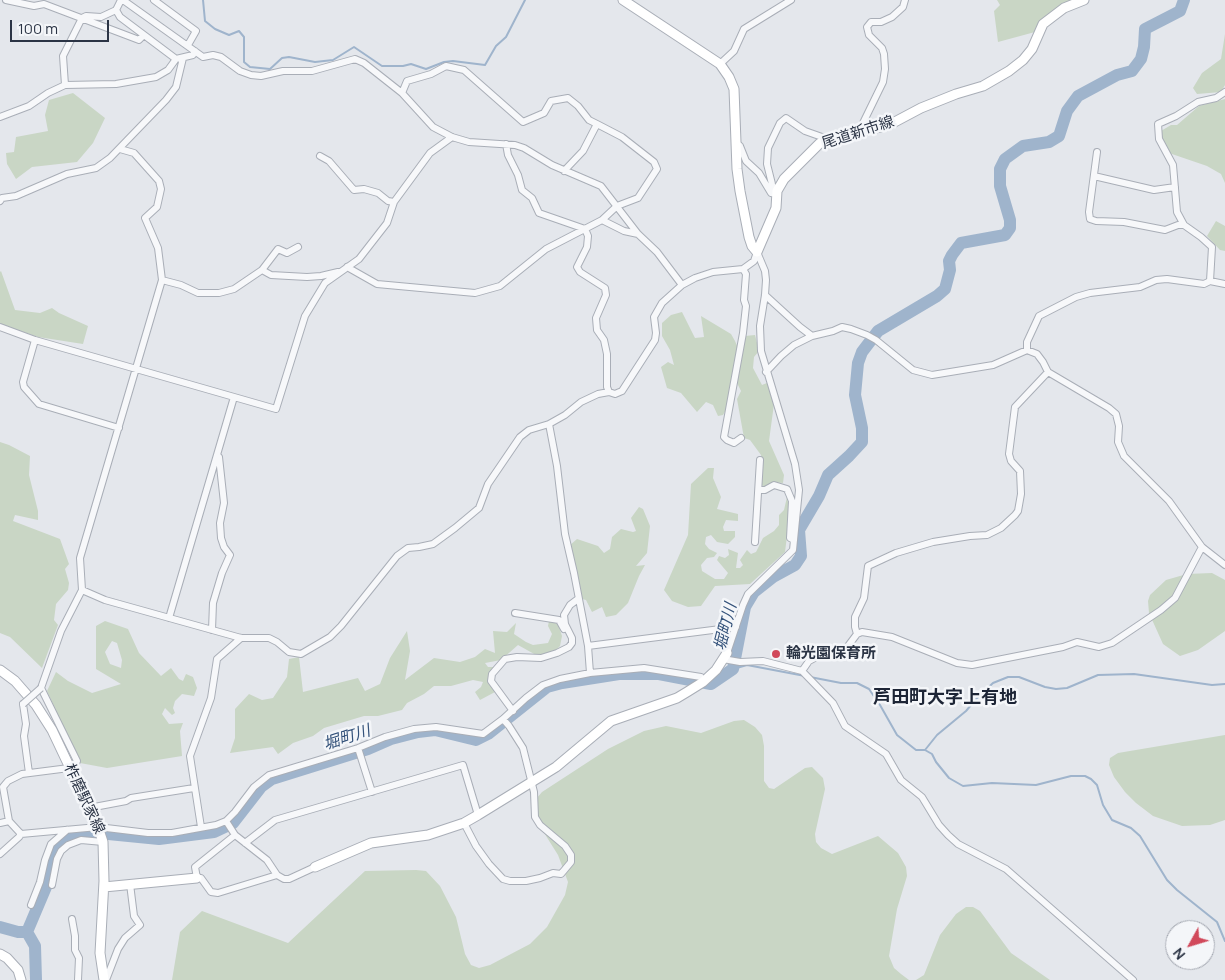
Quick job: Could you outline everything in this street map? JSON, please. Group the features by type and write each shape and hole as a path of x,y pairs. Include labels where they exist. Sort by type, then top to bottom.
{"main road":[{"path":"623,0 720,64 734,89 737,169 749,237 752,246 757,252"},
{"name":"尾道新市線","path":"757,252 764,241 776,208 776,190 784,179 820,143 842,136 889,126 921,108 983,86 1009,71 1023,60 1032,49 1043,24 1064,8 1084,0"},
{"path":"315,867 371,844 428,835 464,823 478,816 556,767 611,721 677,698 703,682 716,670 725,656"},
{"name":"柞磨駅家線","path":"0,670 15,681 36,705 52,730 101,835 104,887 100,936 105,980"},
{"path":"104,887 196,878"},
{"path":"0,954 7,958 18,970 21,980"}],"street":[{"path":"6,0 34,6 44,4 139,40 143,36"},
{"path":"65,85 63,56 82,18 86,16 101,18 116,10 122,0 203,57 213,55 221,57 240,71 251,75 261,76 282,71 312,71 345,60 355,59 378,72 402,93 433,127 452,137 469,142 515,145 524,148 564,171 601,186 638,234 657,252 682,285"},
{"path":"154,0 196,31 188,45"},
{"path":"720,64 734,51 744,29 791,0"},
{"path":"866,132 863,122 883,82 885,70 882,48 869,35 866,27 870,22 881,22 892,17 903,7 905,0"},
{"path":"116,10 120,18 143,36 179,59"},
{"path":"0,118 29,106 48,93 65,85 116,84 156,77 168,70 179,59 193,55 195,51"},
{"path":"0,201 2,198 16,196 67,174 96,168 120,149 176,87 180,77 179,59"},
{"path":"347,267 377,284 475,293 500,286 546,249 602,220 617,206 638,198 657,169 654,162 622,137 588,120 578,106 568,98 551,101 544,113 523,122 464,70 446,66 431,74 408,81 402,93"},
{"path":"1210,281 1212,247 1184,226 1177,212 1173,165 1159,139 1158,124 1176,116 1198,102 1216,98 1225,92"},
{"path":"776,194 768,164 768,148 780,123 786,118 805,131 822,137 825,141"},
{"path":"564,171 582,152 597,124"},
{"path":"0,327 35,340 276,409 305,316 325,283 359,259 387,223 394,202 430,154 452,137"},
{"path":"736,143 740,146 746,161 759,173 771,193 776,194"},
{"path":"506,144 508,155 518,175 522,190 532,198 539,213 584,229 588,236 588,247 578,267 580,272 604,288 606,295 596,318 597,330 604,340 607,387 609,392"},
{"path":"29,773 24,736 26,724 23,704 41,688 61,631 82,590 80,558 162,280 158,248 145,218 157,207 161,189 159,181 134,153 120,149"},
{"path":"1097,152 1089,212 1090,219 1124,222 1165,230 1184,226"},
{"path":"320,156 329,161 354,190 364,189 378,193 388,201 394,202"},
{"path":"1094,176 1154,190 1175,187"},
{"path":"602,220 624,231 638,234"},
{"path":"162,280 198,292 219,293 234,289 262,270 278,249 287,253 298,247"},
{"path":"82,590 105,600 241,638 269,638 289,652 301,654 330,637 341,626 397,556 408,548 433,544 456,528 479,508 488,484 520,437 529,430 549,424 565,415 581,402 598,394 609,392 615,394 622,391 655,340 654,317 657,310 682,285 713,272 743,269 754,261 757,252"},
{"path":"757,252 765,271 765,295 760,339 766,372 795,464 799,490 793,550 748,594 725,656 740,662 763,661 802,671 833,703 845,726 886,754 901,780 922,797 939,825 948,835 958,844 1006,869 1133,980"},
{"path":"741,438 734,443 724,437 743,333 746,306 744,300 746,274 743,269"},
{"path":"262,270 271,275 307,277 321,276 340,271"},
{"path":"1027,350 1028,342 1039,316 1076,297 1140,287 1156,280 1167,279 1204,284 1210,281 1225,284"},
{"path":"765,295 812,336"},
{"path":"766,372 794,345 812,336 833,332 842,328 867,335 913,370 932,375 993,365 1027,350 1036,354 1044,362 1048,372 1116,414 1119,426 1118,442 1124,456 1169,501 1202,547 1225,565"},
{"path":"35,340 23,382 24,388 39,404 119,428"},
{"path":"857,634 855,627 856,617 864,598 868,566 896,553 934,542 987,535 1001,528 1018,511 1021,494 1020,471 1011,461 1009,454 1015,407 1048,372"},
{"path":"169,618 234,397"},
{"path":"549,424 557,466 565,534 588,646 590,672"},
{"path":"212,630 213,603 230,554 224,547 221,538 220,523 224,503 219,456 217,456"},
{"path":"755,542 760,460"},
{"path":"759,490 765,490 774,485 787,489 792,501 790,538 794,540"},
{"path":"802,671 809,661 831,649 845,650 857,634 862,632 892,637 957,663 972,665 1063,647 1077,642 1099,647 1112,644 1175,598 1202,547"},
{"path":"512,711 491,681 492,674 505,659 517,657 541,658 569,647 572,643 572,638 565,624 564,615 570,605 578,599"},
{"path":"516,613 559,620 563,629 568,630"},
{"path":"588,646 736,627"},
{"path":"200,827 190,756 211,698 217,659 241,638"},
{"path":"0,854 21,834 68,830 101,835 172,833 216,825 226,821 254,786 269,776 414,729 436,727 483,734 543,686 560,679 590,672 644,668 701,678 703,682"},
{"path":"21,834 9,821 2,786 22,774 70,768 75,766 77,761 41,688"},
{"path":"464,823 476,846 503,879 526,881 553,873 561,874 571,862 571,855 565,846 540,826 535,817 534,792 522,748 510,726 503,719"},
{"path":"358,748 372,792"},
{"path":"245,843 275,820 463,764 478,816"},
{"path":"89,808 126,801 131,798 194,788"},
{"path":"0,823 9,821"},
{"path":"226,821 234,833 267,860 277,874 284,879 289,879 315,867"},
{"path":"31,905 40,882 44,860 51,844 68,830"},
{"path":"54,831 61,851"},
{"path":"234,833 195,867 196,878 201,878 211,892 218,893 277,874"},
{"path":"52,885 57,859 61,851 68,845 101,835"},
{"path":"105,980 118,949 125,938 140,924 134,916 130,884"},
{"path":"72,919 76,950 79,958 78,980"}],"green space":[{"path":"997,0 1072,0 1046,16 1035,32 998,42 994,11 1000,5"},
{"path":"1225,34 1225,85 1221,92 1197,94 1193,88 1202,73 1221,59"},
{"path":"73,93 105,118 93,143 77,162 32,167 16,179 7,164 6,153 14,152 16,137 48,131 45,115 49,100"},
{"path":"1225,99 1225,183 1221,174 1207,166 1169,153 1163,142 1161,131 1171,125 1177,125 1199,106"},
{"path":"1216,221 1225,226 1225,251 1220,250 1207,236"},
{"path":"1,271 15,310 40,313 52,308 88,326 83,344 38,337 0,324"},
{"path":"682,312 695,338 704,337 701,316 731,334 738,348 728,406 723,415 718,416 713,405 706,402 697,412 681,393 667,388 661,367 668,362 674,365 670,350 662,336 662,323 671,315"},
{"path":"755,335 759,351 754,357 753,368 762,385 767,383 774,404 769,441 784,475 783,483 772,482 763,488 760,478 761,455 750,440 744,438 737,399 741,391 737,383 745,336"},
{"path":"0,442 30,456 29,475 38,511 38,520 15,515 13,521 60,539 69,564 65,569 69,583 68,590 56,604 54,620 58,625 42,668 10,637 0,633"},
{"path":"708,468 714,468 713,478 721,497 717,509 738,514 738,521 726,520 723,527 724,531 735,531 735,537 728,544 717,542 711,535 706,537 705,544 709,549 717,553 714,557 707,558 701,565 702,571 715,579 724,579 728,573 717,560 719,556 725,558 729,555 728,549 738,553 736,568 740,568 743,565 740,560 747,550 751,554 756,552 763,538 774,531 779,525 779,515 784,510 787,497 790,512 785,552 750,584 715,586 701,606 688,607 672,601 664,590 688,535 691,484"},
{"path":"639,507 643,509 650,526 647,553 636,566 645,565 628,603 616,615 606,617 602,607 592,612 586,600 582,599 569,546 577,539 598,546 604,553 610,549 612,537 621,529 636,531 631,518"},
{"path":"1212,573 1225,580 1225,631 1198,650 1180,656 1163,644 1149,613 1148,601 1150,595 1166,580 1187,574"},
{"path":"105,621 128,629 139,653 161,676 171,668 179,679 183,681 186,674 193,677 197,688 194,696 182,694 175,701 173,708 175,713 172,715 165,708 162,714 169,724 183,723 180,731 182,756 107,768 80,763 47,691 56,672 68,681 92,693 121,684 96,669 96,626","holes":["112,641 117,643 122,660 121,668 110,664 105,652"]},
{"path":"549,621 558,624 562,636 560,646 554,652 536,655 518,645 501,660 485,663 488,667 495,667 488,681 495,692 480,700 475,692 481,687 483,682 473,680 451,686 434,686 407,703 402,710 378,716 364,716 324,728 313,736 293,743 278,754 273,747 230,753 235,738 235,709 249,694 262,700 273,698 287,677 289,659 299,657 303,692 358,678 365,691 380,684 390,658 407,631 410,651 405,680 434,658 460,662 475,657 485,649 495,653 493,631 507,632 516,623 514,634 526,642 533,645 548,643 552,634 548,626"},
{"path":"744,720 755,727 762,735 764,746 764,781 769,788 774,789 805,768 812,767 823,778 825,789 815,834 816,842 821,848 832,854 878,836 898,853 906,867 907,876 897,909 889,956 894,968 909,980 172,980 180,932 202,911 288,943 365,871 426,871 440,886 456,917 465,954 471,965 479,968 490,965 530,944 547,927 565,895 568,882 558,855 531,812 531,805 542,792 608,749 644,731 666,726 701,733 734,721"},
{"path":"1225,735 1225,820 1210,825 1182,826 1153,816 1125,792 1114,777 1109,765 1110,758 1118,753"},
{"path":"966,907 973,907 980,911 1011,953 1050,980 916,980 924,975 940,935 956,914"}],"waterway":[{"path":"203,0 205,21 215,29 229,35 239,31 244,37 244,62 250,67 270,69 282,58 289,57 315,62 333,60 354,47 382,66 411,64 426,69 444,62 453,61 485,65 496,46 506,37 525,0"},
{"name":"堀町川","path":"27,932 49,880 51,852 62,839 73,834 88,832 159,839 214,832 233,823 261,787 272,779 368,749 391,739 418,732 435,730 476,740 488,734 547,687 619,674 659,674 711,684 733,669 745,607 754,592 773,577 795,565 801,556 799,530 819,496 828,475 862,442 862,428 855,395 858,363 862,352 878,331 937,296 945,289 950,270 949,261 961,243 1005,235 1010,228 1010,220 1000,186 1000,169 1005,159 1023,146 1049,142 1059,136 1067,111 1078,96 1117,75 1132,71 1141,59 1145,29 1180,11 1184,0"},
{"path":"733,669 747,665 805,676"},
{"path":"925,750 937,735 966,711 993,683 1008,677 1019,677 1056,689 1067,688 1098,675 1134,674 1212,685 1225,684"},
{"path":"810,677 841,683 857,683 869,689 897,735 916,750 925,750 932,754 949,778 963,786 992,783 1036,785 1071,776 1085,776 1091,779 1097,785 1103,805 1112,820 1131,828 1140,836 1167,880 1217,922 1225,941"},
{"path":"0,927 18,932 27,932"},
{"path":"27,932 35,946 36,980"}],"place":[{"name":"輪光園保育所","path":"776,654"}],"district":[{"name":"芦田町大字上有地","path":"945,698"}]}
